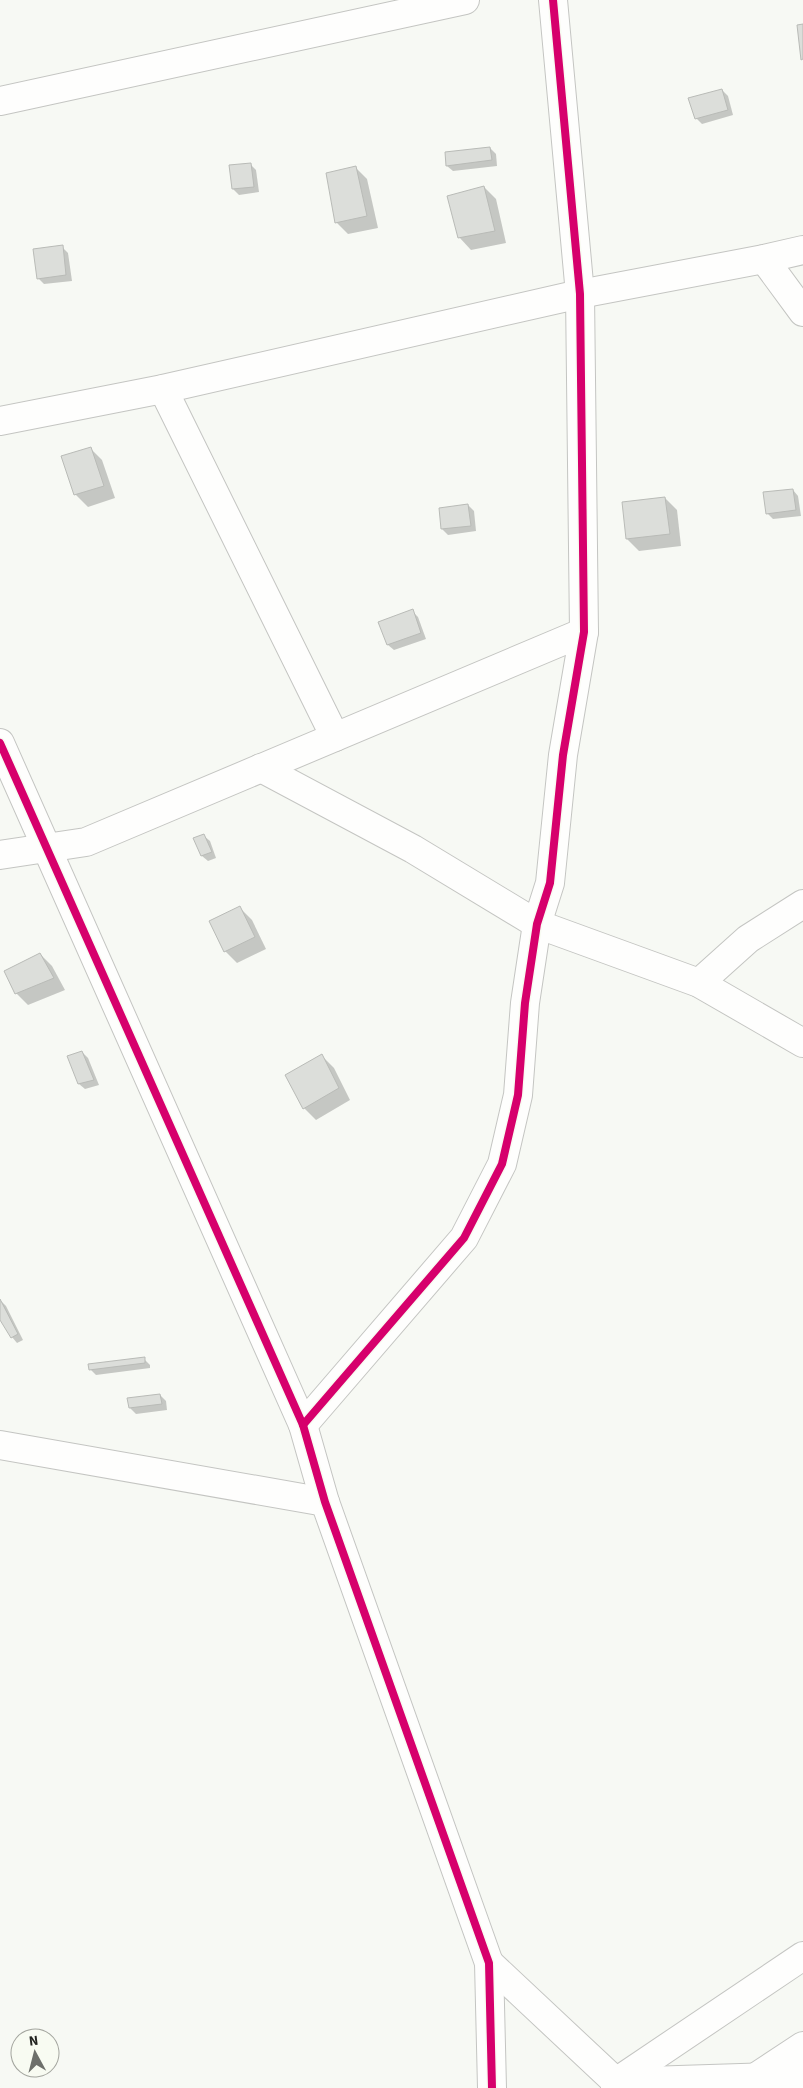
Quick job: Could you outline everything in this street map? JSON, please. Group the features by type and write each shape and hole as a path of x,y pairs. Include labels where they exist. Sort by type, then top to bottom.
{"street":[{"path":"0,101 464,0"},
{"path":"303,1425 464,1238 502,1164 518,1095 525,1003 537,924 550,883 563,755 584,632 580,294 553,0"},
{"path":"0,421 163,389 580,294 803,250"},
{"path":"764,259 803,312"},
{"path":"163,389 335,737"},
{"path":"0,855 86,842 584,632"},
{"path":"0,743 303,1425 325,1502 489,1963 492,2088"},
{"path":"261,768 413,849 537,924 698,982 803,1043"},
{"path":"698,982 748,939 803,904"},
{"path":"0,1445 325,1502"},
{"path":"617,2086 803,1956"},
{"path":"489,1963 617,2086 748,2083 803,2076"},
{"path":"748,2083 803,2046"}],"building":[{"path":"803,24 803,59 801,60 797,25"},
{"path":"722,89 728,110 695,119 688,98"},
{"path":"490,147 492,160 446,166 445,152"},
{"path":"251,163 254,187 232,189 229,165"},
{"path":"356,166 367,216 335,223 326,173"},
{"path":"484,186 495,231 458,238 447,196"},
{"path":"63,245 66,275 37,279 33,249"},
{"path":"91,447 104,486 74,495 61,456"},
{"path":"793,489 796,510 766,514 763,492"},
{"path":"665,497 670,534 626,539 622,502"},
{"path":"468,504 471,526 441,529 439,508"},
{"path":"413,609 421,633 387,645 378,622"},
{"path":"204,834 212,852 201,856 193,838"},
{"path":"240,906 255,937 224,952 209,921"},
{"path":"40,953 54,978 15,994 4,971"},
{"path":"82,1051 94,1080 78,1084 67,1056"},
{"path":"322,1054 339,1088 303,1109 285,1075"},
{"path":"0,1299 18,1334 11,1338 0,1320"},
{"path":"145,1357 145,1363 89,1370 88,1364"},
{"path":"160,1394 162,1404 129,1408 127,1398"}],"cycle path":[{"path":"303,1425 464,1238 502,1164 518,1095 525,1003 537,924 550,883 563,755 584,632 580,294 553,0"},
{"path":"0,743 303,1425 325,1502 489,1963 492,2088"}]}
